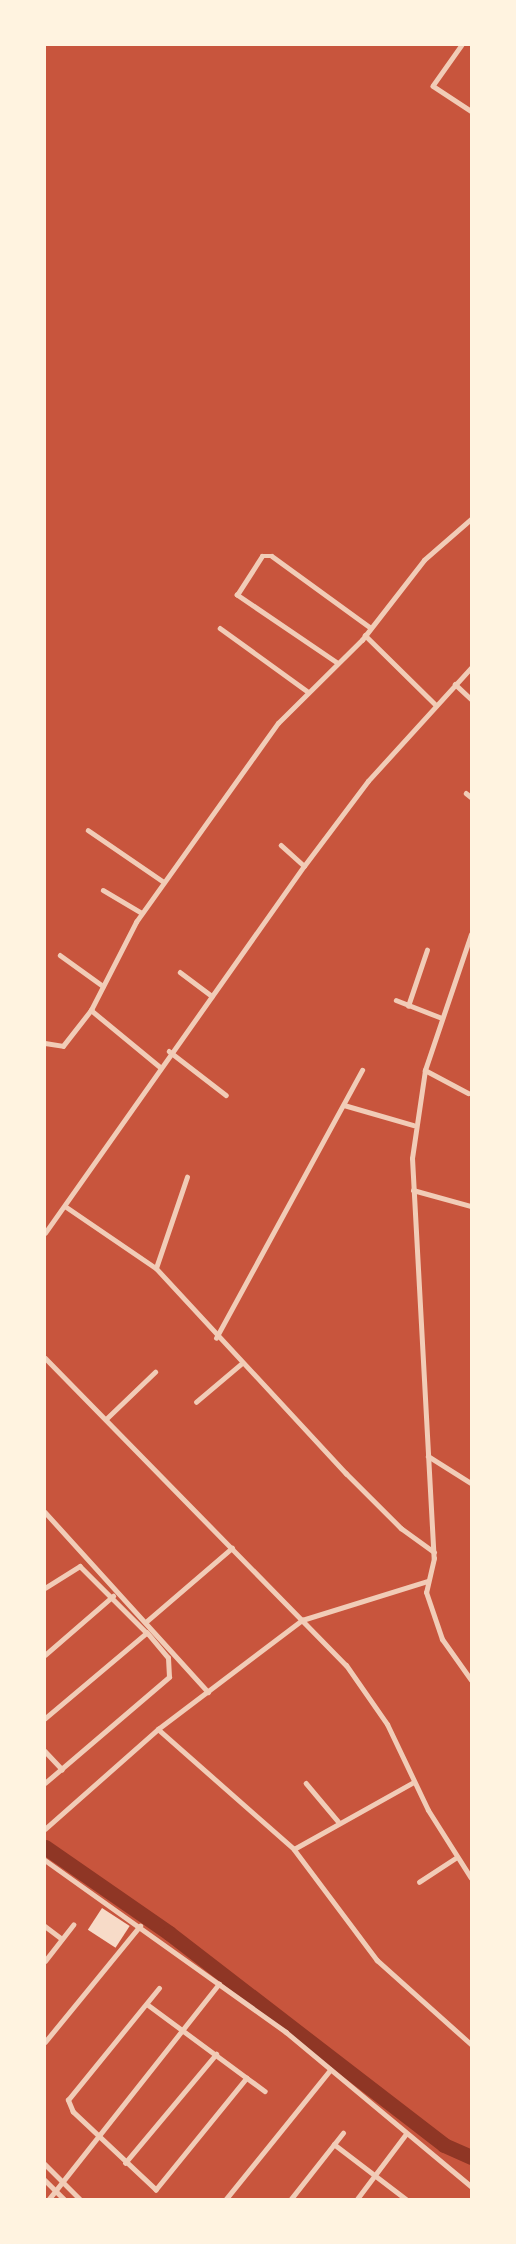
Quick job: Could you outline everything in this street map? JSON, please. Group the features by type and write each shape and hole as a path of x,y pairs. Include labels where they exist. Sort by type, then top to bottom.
{"street":[{"path":"462,45 433,86 471,111"},
{"path":"45,1043 63,1046 91,1010 142,913 265,740 307,691 365,635 424,560 471,519"},
{"path":"337,663 237,595 262,556 272,556 370,628"},
{"path":"220,628 307,691"},
{"path":"365,635 436,705"},
{"path":"45,1233 159,1066 212,996 304,866 436,705 471,668"},
{"path":"455,684 471,699"},
{"path":"466,793 471,797"},
{"path":"88,830 164,882"},
{"path":"281,845 304,866"},
{"path":"103,890 142,913"},
{"path":"471,934 425,1070 413,1125 412,1189 434,1552 433,1570 427,1581 442,1639 471,1680"},
{"path":"408,1006 427,950"},
{"path":"60,955 103,986"},
{"path":"180,972 212,996"},
{"path":"396,1000 441,1018"},
{"path":"91,1010 159,1066"},
{"path":"170,1051 226,1095"},
{"path":"216,1338 362,1070"},
{"path":"425,1070 468,1093"},
{"path":"344,1105 413,1125"},
{"path":"156,1268 187,1177"},
{"path":"412,1189 471,1206"},
{"path":"65,1206 156,1268 216,1338 401,1528 434,1552"},
{"path":"45,1358 302,1620 366,1690 414,1782 471,1878"},
{"path":"196,1402 242,1363"},
{"path":"106,1419 154,1372"},
{"path":"428,1456 471,1483"},
{"path":"45,1512 147,1621 208,1692"},
{"path":"147,1621 232,1548"},
{"path":"45,1588 80,1566 113,1596 168,1658 169,1677 45,1783"},
{"path":"45,1829 158,1729 302,1620 427,1581"},
{"path":"45,1655 113,1596"},
{"path":"45,1719 147,1633"},
{"path":"158,1729 294,1849 377,1960 471,2044"},
{"path":"45,1751 62,1769"},
{"path":"294,1849 338,1821 414,1782"},
{"path":"306,1783 338,1821"},
{"path":"419,1882 457,1857"},
{"path":"45,1860 219,1984 330,2070 471,2186"},
{"path":"45,1960 73,1925"},
{"path":"45,1926 62,1939"},
{"path":"45,2042 140,1926"},
{"path":"49,2199 97,2135 219,1984"},
{"path":"159,1988 68,2100 97,2135 125,2163 158,2189 247,2078"},
{"path":"147,2004 265,2091"},
{"path":"125,2163 216,2054"},
{"path":"225,2199 330,2070"},
{"path":"291,2199 343,2133"},
{"path":"358,2199 406,2134"},
{"path":"334,2144 406,2199"},
{"path":"45,2164 80,2199"},
{"path":"45,2181 64,2199"}],"building":[{"path":"102,1908 130,1926 116,1948 88,1930"}],"waterway":[{"path":"45,1847 169,1933 444,2145 471,2157"}]}
